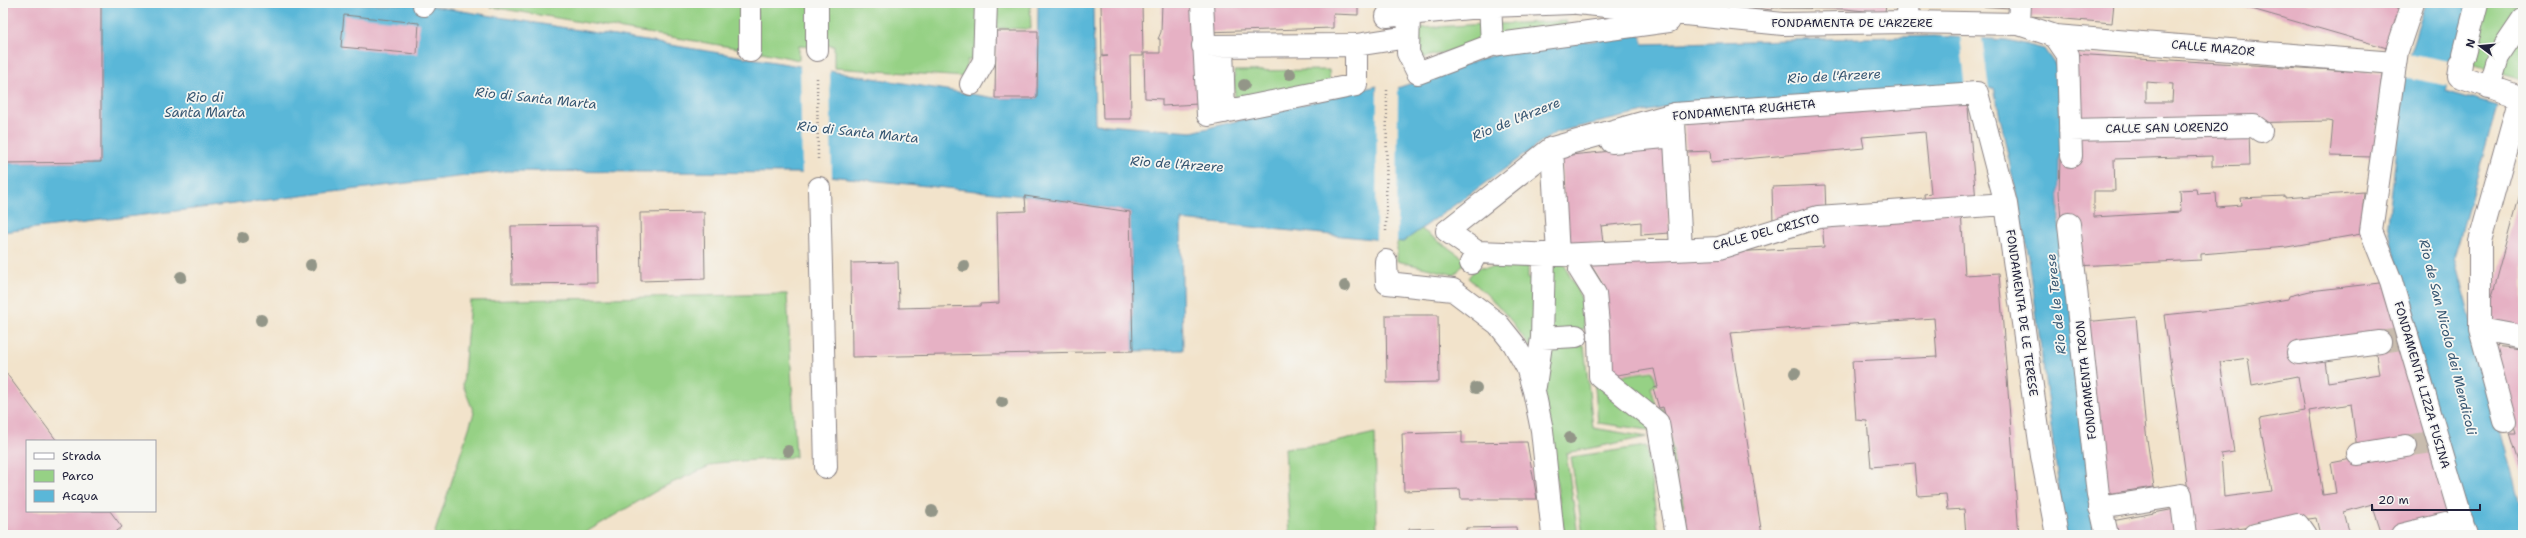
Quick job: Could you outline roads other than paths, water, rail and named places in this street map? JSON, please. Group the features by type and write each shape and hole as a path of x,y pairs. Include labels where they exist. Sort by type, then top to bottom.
{"street":[{"path":"750,3 750,51"},
{"path":"817,3 817,50"},
{"path":"971,84 984,62 986,3"},
{"path":"1202,3 1210,50 1208,115 1356,85 1350,45"},
{"path":"1388,9 1409,13 1487,4 1572,3"},
{"path":"1576,3 1576,34"},
{"name":"FONDAMENTA DE L'ARZERE","path":"1576,3 1644,12 1783,24 1908,13 2019,13 2055,36"},
{"name":"FONDAMENTA LIZZA FUSINA","path":"2413,3 2394,63 2373,180 2371,231 2391,281 2405,339 2435,442 2464,527"},
{"path":"2477,3 2459,76 2520,97 2480,241 2480,329 2505,421"},
{"path":"1487,4 1492,45"},
{"path":"1388,9 1402,49 1418,73 1492,45 1576,34 1644,12"},
{"path":"1402,49 1409,13"},
{"path":"2489,87 2498,57 2523,20"},
{"path":"2055,36 2068,55 2071,156"},
{"name":"CALLE MAZOR","path":"2055,36 2394,63"},
{"path":"1210,50 1350,45 1402,49"},
{"path":"1210,50 1402,49"},
{"name":"FONDAMENTA RUGHETA","path":"1466,270 1447,231 1552,148 1674,114 1977,94"},
{"name":"FONDAMENTA DE LE TERESE","path":"1977,94 2006,204 2042,456 2057,535"},
{"path":"1674,114 1681,249"},
{"name":"CALLE SAN LORENZO","path":"2070,130 2254,126 2261,132"},
{"path":"1534,391 1542,338 1551,254 1552,148 1674,136"},
{"path":"818,188 826,467"},
{"name":"CALLE DEL CRISTO","path":"1386,261 1387,283 1551,254 1719,248 1818,217 2006,204"},
{"name":"FONDAMENTA TRON","path":"2069,224 2100,508 2107,535"},
{"path":"1466,270 1493,320 1506,334 1527,367 1534,391 1542,430 1553,535"},
{"path":"1580,270 1595,294 1588,335 1600,376 1658,423 1677,535"},
{"path":"2480,329 2523,337"},
{"path":"1542,338 1588,335"},
{"path":"2298,353 2380,342"},
{"path":"2358,454 2406,446"},
{"path":"2100,508 2181,495 2186,535"},
{"path":"2255,535 2298,525 2305,535"},
{"path":"2402,535 2464,527"}],"water":[{"path":"101,3 419,4 995,98 1037,98 1038,3 1093,3 1095,124 1192,132 1377,86 1377,95 1502,52 1640,35 1643,44 1933,36 2008,40 2044,49 2058,69 2062,148 2059,157 2059,223 2102,535 2065,535 2029,257 1994,88 1671,106 1556,132 1403,242 1181,220 1183,350 1133,351 1130,212 1025,196 799,173 507,171 3,232 3,163 101,162"},
{"name":"Rio de San Nicolo dei Mendicoli","path":"2426,3 2470,3 2445,91 2497,106 2454,258 2523,515 2523,535 2472,535 2409,317 2388,224 2407,61"}],"tunnel":[{"path":"2380,342 2401,339"},
{"path":"2406,446 2431,442"}],"water label":[{"name":"Rio de l'Arzere","path":"1834,76"},
{"name":"Rio di Santa Marta","path":"536,98"},
{"name":"Rio di Santa Marta","path":"205,104"},
{"name":"Rio de l'Arzere","path":"1516,119"},
{"name":"Rio di Santa Marta","path":"858,132"},
{"name":"Rio de l'Arzere","path":"1177,164"},
{"name":"Rio de le Terese","path":"2056,304"}]}
